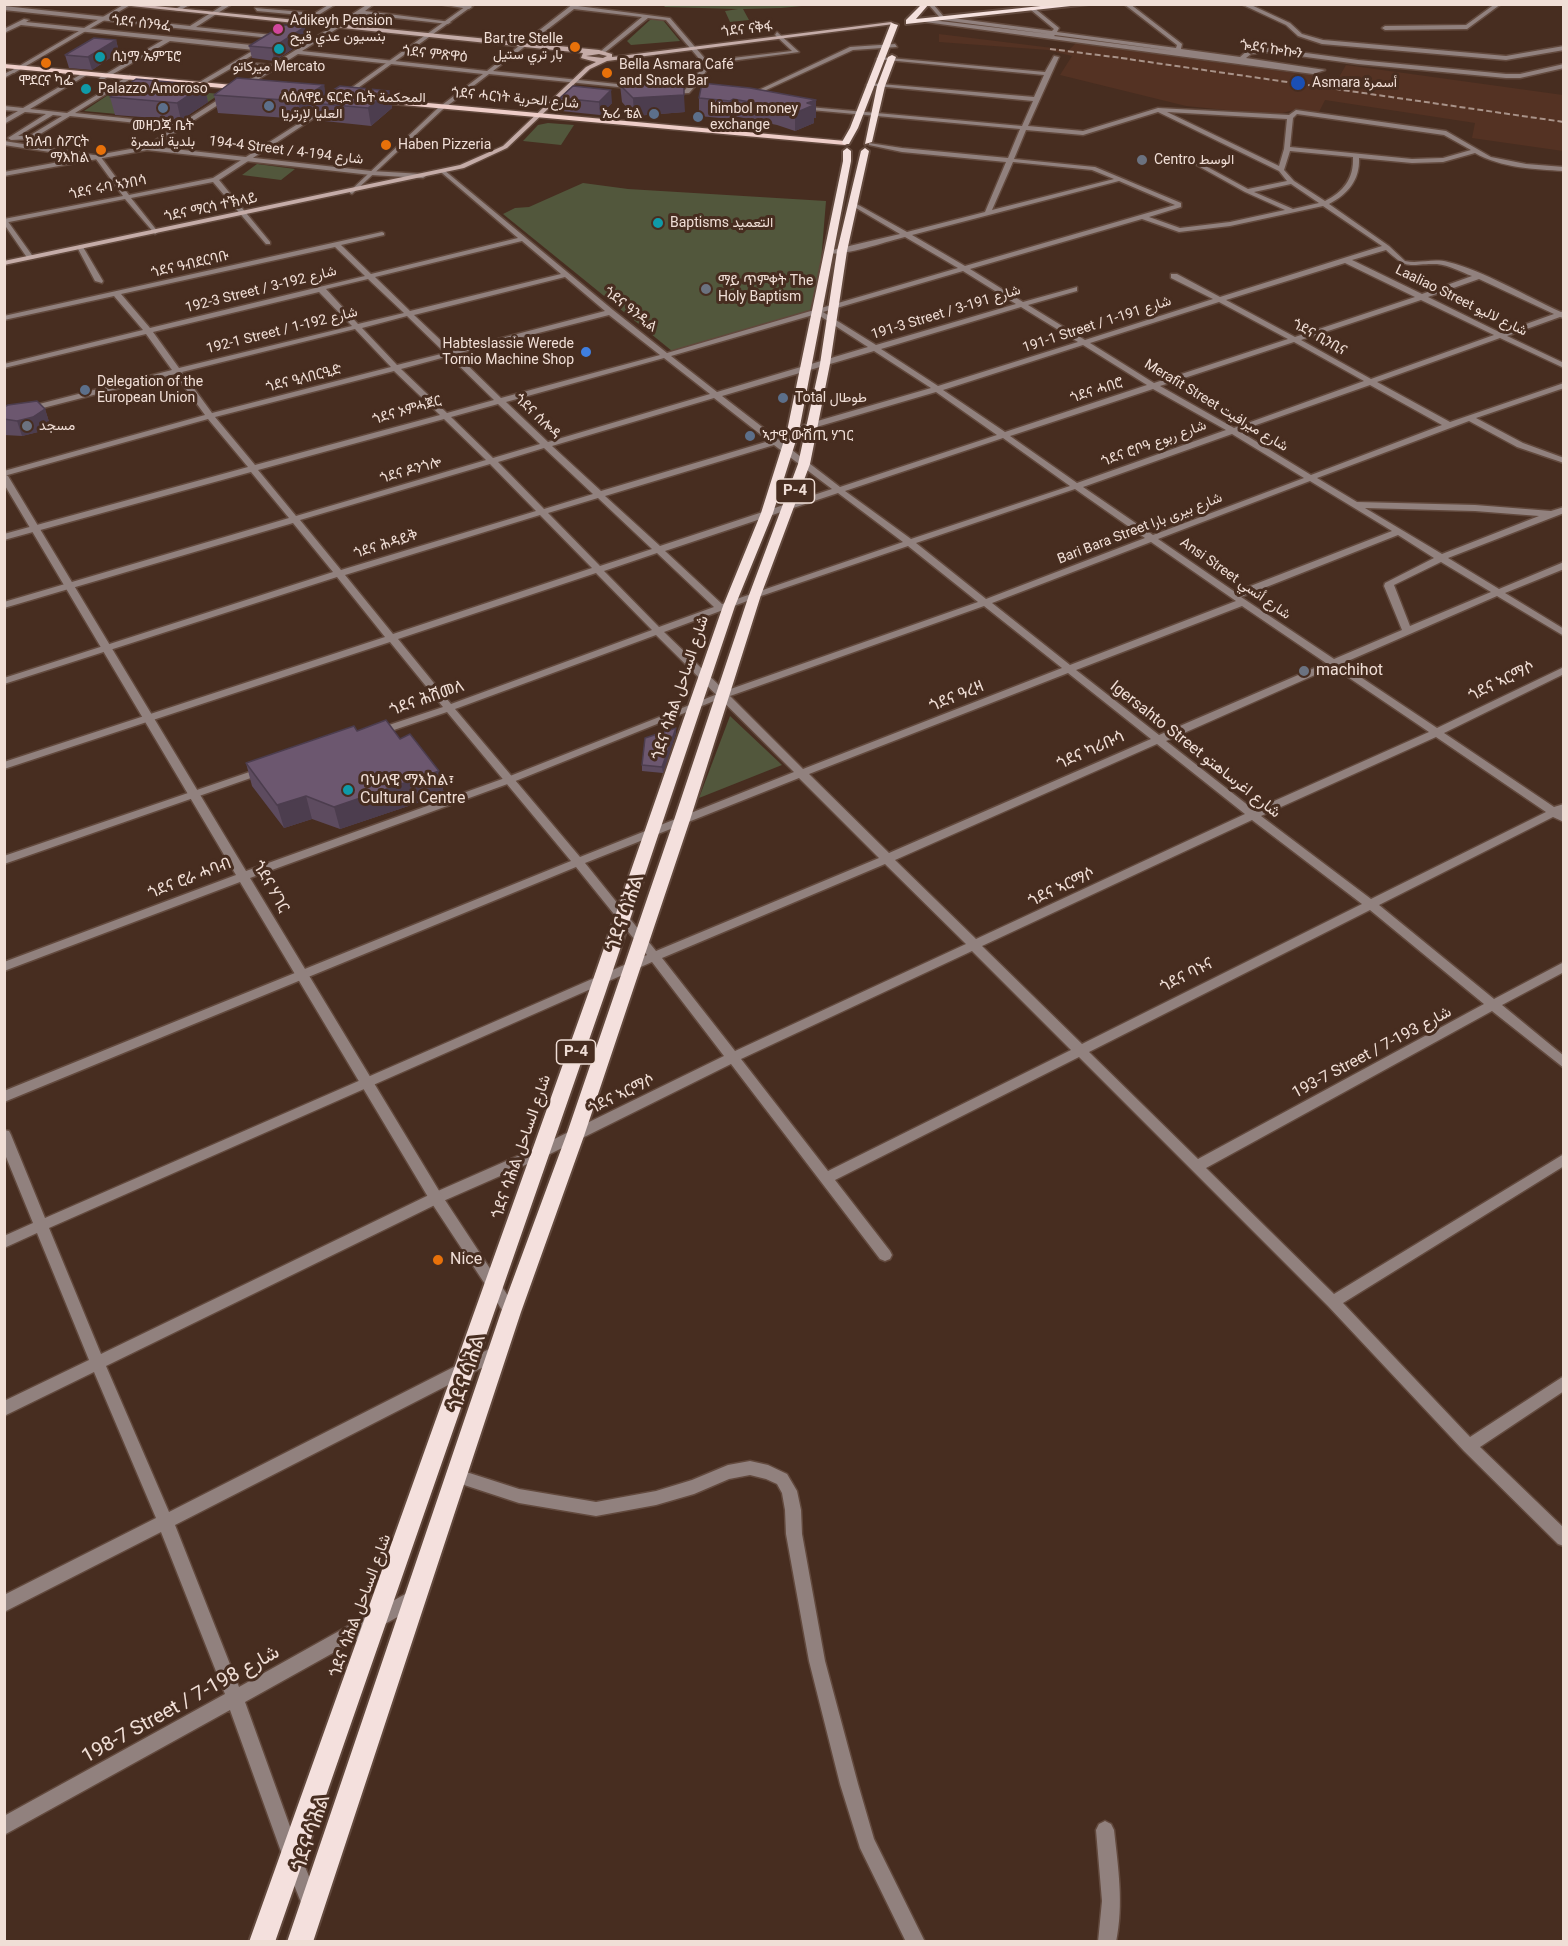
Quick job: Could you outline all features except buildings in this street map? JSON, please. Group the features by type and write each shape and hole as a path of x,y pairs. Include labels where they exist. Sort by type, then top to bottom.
{"highway":[{"path":"907,25 928,4"},
{"path":"907,25 924,20 1086,4"},
{"path":"857,146 854,128 893,21 905,20 907,25"},
{"path":"857,146 874,113 881,86 899,38"},
{"name":"ጎደና ሳሕል شارع الساحل","path":"835,251 853,204 857,146"},
{"name":"ጎደና ሳሕል شارع الساحل","path":"682,820 756,595 804,464 814,426 825,364 827,312 847,161 857,146"},
{"name":"ጎደና ሳሕል شارع الساحل","path":"262,1941 378,1619 493,1286 543,1151 696,708 725,607 767,513 782,445 793,431 806,368 827,312"},
{"name":"ጎደና ሳሕል","path":"300,1941 511,1312 575,1136 682,820"}],"main road":[{"path":"114,4 595,52 605,56"},
{"name":"ጎደና ናቅፋ","path":"605,56 893,21"},
{"path":"567,51 584,57 605,56"},
{"path":"584,57 595,52"},
{"name":"ጎደና ማርሳ ተኽላይ","path":"4,263 444,172 495,154 538,117 573,81 605,56"},
{"path":"584,57 588,68"},
{"path":"4,66 10,71 84,75 254,91"},
{"name":"ጎደና ሓርነት شارع الحرية","path":"345,100 857,146"}],"street":[{"path":"4,31 56,4"},
{"path":"177,10 189,4"},
{"path":"214,4 229,5"},
{"path":"242,17 264,4"},
{"path":"197,86 334,4"},
{"path":"4,174 147,148 372,4"},
{"path":"441,4 471,6"},
{"path":"928,4 942,18"},
{"path":"1126,4 1178,43 1178,52"},
{"path":"1243,4 1288,24 1300,35 1311,40 1494,58 1516,58 1563,48"},
{"path":"1385,28 1467,27 1499,4"},
{"path":"10,71 129,5"},
{"path":"104,77 229,5"},
{"path":"274,20 299,6"},
{"path":"268,243 215,180 345,100 389,62 471,6"},
{"path":"352,192 442,108 575,6 668,19 705,63 705,68 685,93 660,91"},
{"path":"4,8 280,37"},
{"path":"317,8 327,9"},
{"path":"257,9 315,15"},
{"path":"1033,9 1057,29 1051,35"},
{"path":"359,12 448,21"},
{"path":"605,56 647,16"},
{"name":"ጐደና ኰኰን","path":"942,18 1051,35"},
{"name":"ጐደና ኰኰን","path":"924,20 1322,70 1313,72 1241,60"},
{"name":"ጎደና ሰንዓፈ","path":"20,23 259,49"},
{"path":"705,63 796,52 780,36"},
{"path":"752,101 742,99 840,52 861,46 895,46"},
{"path":"1358,62 1365,46"},
{"path":"1241,60 1249,52 1269,51 1506,76 1520,76 1563,64"},
{"name":"ጎደና ምጽዋዕ","path":"294,52 639,88"},
{"path":"1541,54 1549,57"},
{"path":"987,215 1010,159 1026,128 1035,99 1056,57"},
{"path":"879,59 1047,74"},
{"path":"1556,60 1563,64"},
{"path":"236,63 272,67"},
{"path":"4,122 84,75"},
{"path":"53,112 11,138 30,138 127,79"},
{"path":"698,79 706,88 724,94"},
{"path":"869,85 1035,99"},
{"path":"788,105 1083,133 1158,110 1290,117 1296,112 1446,134 1456,138 1473,152 1506,162 1563,169"},
{"path":"4,108 181,126"},
{"path":"1158,110 1281,170 1292,182 1388,247 1399,259 1408,264 1443,262 1562,314"},
{"path":"1281,170 1287,149 1290,117"},
{"path":"4,143 98,157 155,232"},
{"path":"857,146 1093,168 1121,179"},
{"name":"194-4 Street / شارع 194-4","path":"147,148 371,173 423,176"},
{"path":"1287,149 1427,161 1443,160 1473,152"},
{"path":"1145,218 1179,230 1230,224 1325,204 1335,199 1354,182 1357,174 1356,156"},
{"path":"1185,157 1247,191 1292,211"},
{"name":"ጎደና ዓንዲል","path":"444,172 610,312 804,464"},
{"path":"835,251 987,215 1121,179"},
{"name":"ጎደና ኦምሓጀር","path":"4,537 499,399 827,312 965,269 1177,209 1179,204 1121,179"},
{"name":"ጎደና ሩባ ኣንበሳ","path":"5,220 215,180"},
{"path":"1247,191 1292,182"},
{"name":"Merafit Street شارع ميرافيت","path":"853,204 1023,304 1154,386 1232,430 1563,633"},
{"path":"5,220 30,258"},
{"name":"ጎደና ዓብደርባቡ","path":"4,318 382,234"},
{"name":"192-3 Street / شارع 192-3","path":"4,366 322,290 522,239"},
{"name":"ጎደና ሰሎዳ","path":"336,244 546,446 725,607"},
{"path":"80,247 99,281"},
{"name":"191-1 Street / شارع 191-1","path":"793,431 938,389 1388,247"},
{"name":"Laaliao Street شارع لاليو","path":"1347,261 1563,366"},
{"name":"192-1 Street / شارع 192-1","path":"4,416 177,370 566,275"},
{"name":"ጎደና ቢንቢና","path":"1174,276 1449,425"},
{"name":"ጎደና ሓበሮ","path":"4,766 391,636 1005,436 1479,276"},
{"name":"191-3 Street / شارع 191-3","path":"825,364 1074,289"},
{"path":"322,290 397,369 492,461 886,860 1333,1302 1469,1446 1563,1539"},
{"path":"117,294 148,331 210,417 623,916 885,1255"},
{"name":"ጎደና ዒላበርዒድ","path":"4,475 210,417 610,312"},
{"name":"Ansi Street شارع أنسي","path":"827,312 874,349 938,389 1154,538 1238,599 1436,734 1560,813"},
{"name":"ጎደና ሮቦዓ شارع ربوع","path":"756,595 1077,486 1562,314"},
{"name":"ጎደና ዶንጎሎ","path":"4,605 825,364"},
{"name":"Bari Bara Street شارع بيرى بارا","path":"724,695 983,603 1449,425 1563,385"},
{"path":"1470,418 1520,445 1563,461"},
{"name":"ጎደና ሕዳይቅ","path":"4,681 340,573 602,495 782,445"},
{"name":"Igersahto Street شارع اغرساهتو","path":"804,464 842,490 1253,815 1370,904 1563,1063"},
{"name":"ጎደና ሃገር","path":"4,475 366,1083 436,1198 511,1312"},
{"path":"1353,505 1475,508 1551,514"},
{"path":"1407,631 1389,586 1390,583 1441,558 1563,510"},
{"name":"ጎደና ዓረዛ","path":"4,1098 300,973 652,831 802,775 1068,669 1398,532"},
{"name":"ጎደና ካሪቡሳ","path":"4,1242 601,979 886,860 1158,739 1563,565"},
{"name":"ጎደና ሕሽመለ","path":"371,734 449,708 756,595"},
{"name":"ጎደና ኣርማሶ","path":"4,1409 436,1198 575,1136 732,1059 974,948 1253,815 1436,734 1563,670"},
{"name":"ጎደና ሮራ ሓባብ","path":"4,967 244,876 509,780 724,695"},
{"path":"4,860 271,768"},
{"name":"ጎደና ባኑና","path":"827,1178 1370,904 1560,813"},
{"name":"193-7 Street / شارع 193-7","path":"1196,1167 1493,1007 1563,966"},
{"path":"4,1135 165,1521 235,1699 292,1857 312,1904"},
{"path":"1333,1302 1561,1164"},
{"path":"4,1604 499,1351"},
{"path":"1469,1446 1563,1382"},
{"path":"457,1476 519,1496 596,1509 656,1498 694,1487 728,1472 750,1468 768,1472 782,1479 789,1491 793,1510 794,1534 818,1661 852,1794 866,1842 916,1941"},
{"name":"198-7 Street / شارع 198-7","path":"4,1827 414,1599"},
{"path":"1105,1830 1110,1888 1110,1932 1107,1941"}],"shaded area":[{"path":"939,34 1069,50 1076,43 1338,79 1346,65 1563,95 1563,151 1472,138 1475,123 1325,100 1318,114 1294,110 1275,115 1186,106 1060,75 1072,56 1048,50 939,42"}],"green space":[{"path":"667,4 812,5 743,9 749,20 730,22 725,11 738,9 664,7"},
{"path":"662,19 680,41 631,45 627,41 650,20"},
{"path":"123,85 220,94 208,102 183,100 117,114 84,111"},
{"path":"548,123 574,125 561,145 523,141 538,125"},
{"path":"257,164 295,169 281,180 242,175"},
{"name":"ማይ ጥምቀት The Holy Baptism","path":"583,183 628,189 826,201 817,310 672,351 503,214 515,208 529,207"},
{"path":"730,716 782,765 699,798"}],"railway":[{"path":"1050,49 1130,59"},
{"path":"1121,58 1564,122"}],"place":[{"name":"Adikeyh Pension بنسيون عدي قيح","path":"278,29"},
{"name":"Bar tre Stelle بار تري ستيل","path":"575,47"},
{"name":"ميركاتو Mercato","path":"279,49"},
{"name":"ሲነማ ኤምፔሮ","path":"100,57"},
{"name":"ሞደርና ካፌ","path":"46,63"},
{"name":"Bella Asmara Café and Snack Bar","path":"607,73"},
{"name":"Asmara أسمرة","path":"1298,83"},
{"name":"Palazzo Amoroso","path":"86,89"},
{"name":"ላዕለዋይ ፍርድ ቤት المحكمة العليا لإرتريا","path":"269,106"},
{"name":"መዘጋጃ ቤት بلدية أسمرة","path":"163,108"},
{"name":"ኤሪ ቴል","path":"654,114"},
{"name":"himbol money exchange","path":"698,117"},
{"name":"Haben Pizzeria","path":"386,145"},
{"name":"ክለብ ስፖርት ማእከል","path":"101,150"},
{"name":"Centro الوسط","path":"1142,160"},
{"name":"Baptisms التعميد","path":"658,223"},
{"name":"ማይ ጥምቀት The Holy Baptism","path":"706,289"},
{"name":"Habteslassie Werede Tornio Machine Shop","path":"586,352"},
{"name":"Delegation of the European Union","path":"85,390"},
{"name":"Total طوطال","path":"783,398"},
{"name":"مسجد","path":"27,426"},
{"name":"ኣታዊ ውሽጢ ሃገር","path":"750,436"},
{"name":"machihot","path":"1304,671"},
{"name":"ባህላዊ ማእከል፣ Cultural Centre","path":"348,790"},
{"name":"Nice","path":"438,1260"}]}
